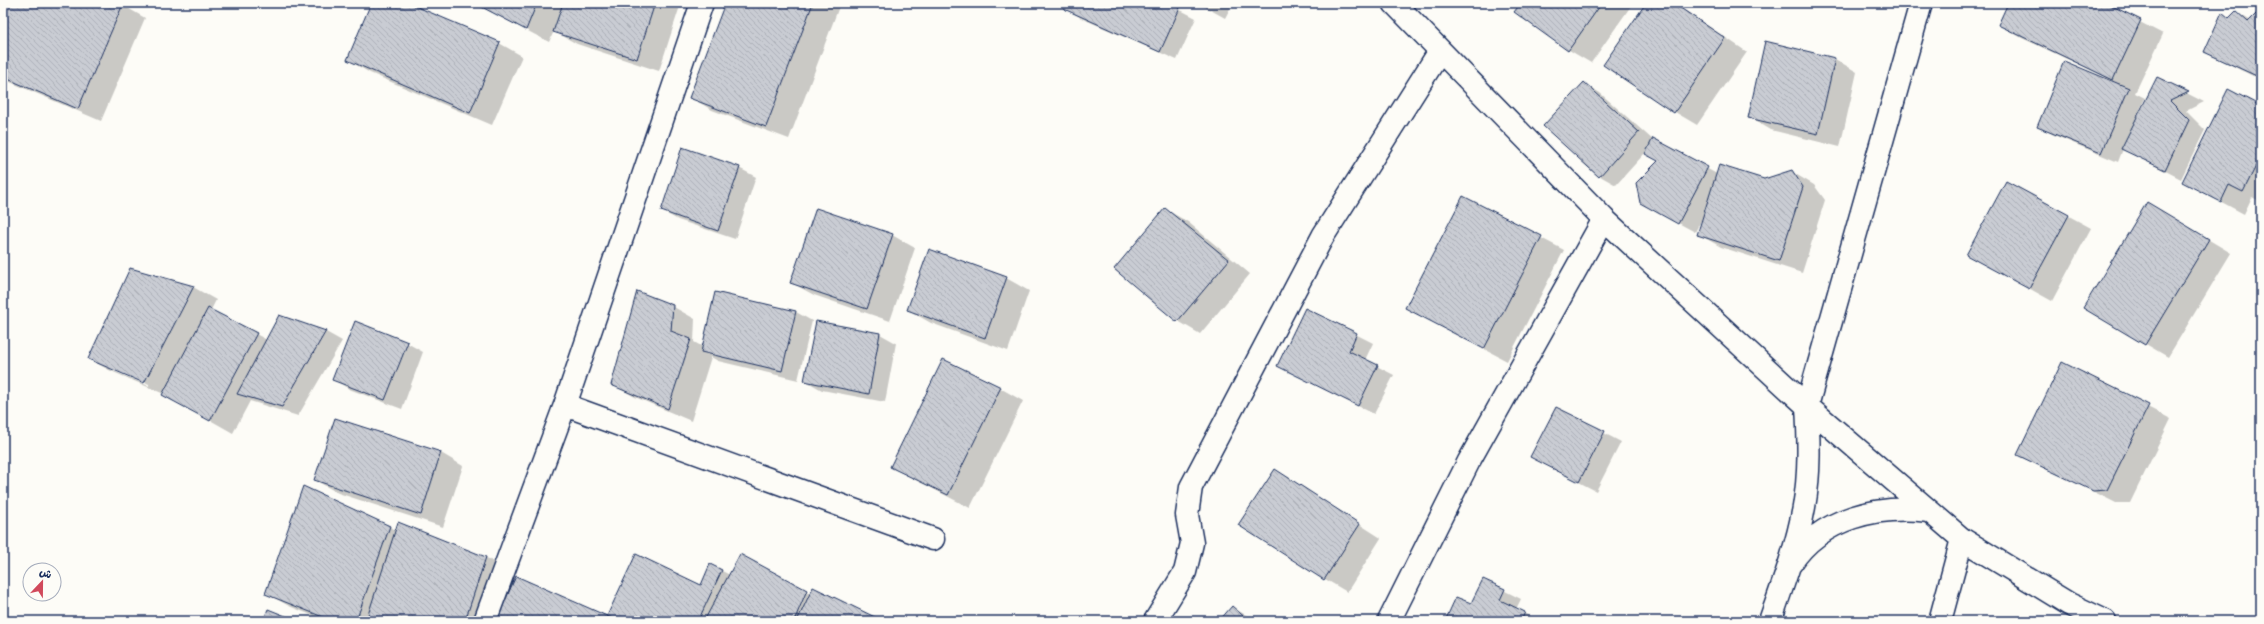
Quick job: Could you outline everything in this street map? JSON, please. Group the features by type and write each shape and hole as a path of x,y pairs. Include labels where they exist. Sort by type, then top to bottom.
{"street":[{"path":"485,621 565,405 702,3"},
{"path":"1394,3 1604,219 1807,406 1962,539 2069,604 2105,621"},
{"path":"1770,621 1788,569 1804,507 1808,474 1809,440 1807,406 1921,3"},
{"path":"1155,621 1186,572 1192,543 1188,515 1191,487 1323,236 1440,51"},
{"path":"1389,621 1469,461 1604,219"},
{"path":"565,405 933,539"},
{"path":"1788,569 1798,553 1816,537 1836,524 1858,515 1897,508 1929,511"},
{"path":"1940,621 1962,539"}],"building":[{"path":"5,3 123,4 78,109 3,77 3,8"},
{"path":"371,3 408,3 500,42 470,113 347,60"},
{"path":"474,3 537,3 526,30"},
{"path":"563,3 655,3 637,59 553,32"},
{"path":"725,3 813,3 766,127 689,98"},
{"path":"1067,3 1169,3 1180,8 1160,52 1064,9"},
{"path":"1521,3 1602,3 1568,51 1514,12"},
{"path":"1646,3 1673,3 1725,38 1674,113 1603,65"},
{"path":"2008,3 2106,3 2141,20 2113,80 1998,25"},
{"path":"2236,11 2248,22 2259,11 2261,12 2261,78 2204,52 2222,12 2229,18"},
{"path":"1765,41 1835,58 1818,134 1748,118"},
{"path":"2064,61 2129,88 2101,153 2037,127"},
{"path":"2157,77 2189,92 2170,101 2189,120 2165,170 2121,149"},
{"path":"1584,82 1639,132 1599,177 1543,126"},
{"path":"2228,89 2261,106 2261,156 2243,192 2229,185 2221,202 2182,182"},
{"path":"1653,138 1708,167 1678,224 1640,203 1636,183 1658,161 1645,154"},
{"path":"682,147 740,167 718,231 661,211"},
{"path":"1719,165 1764,179 1792,170 1803,187 1779,261 1697,235"},
{"path":"2006,181 2069,215 2029,289 1966,255"},
{"path":"1463,196 1542,236 1484,349 1405,308"},
{"path":"2147,202 2209,239 2145,345 2083,308"},
{"path":"816,208 893,234 867,309 790,283"},
{"path":"1165,208 1229,260 1177,322 1114,269"},
{"path":"929,249 1007,277 985,338 907,310"},
{"path":"130,268 194,286 144,383 88,359"},
{"path":"637,291 673,305 671,331 691,339 668,409 611,385"},
{"path":"715,292 796,311 782,371 701,352"},
{"path":"208,308 257,333 210,421 162,395"},
{"path":"1305,308 1357,333 1349,351 1378,365 1358,406 1277,366"},
{"path":"279,315 326,331 282,407 237,394"},
{"path":"355,321 408,342 385,400 332,380"},
{"path":"816,321 880,333 869,394 804,381"},
{"path":"943,359 1001,387 948,495 890,467"},
{"path":"2062,362 2149,405 2107,490 2093,491 2017,455"},
{"path":"1556,407 1605,431 1579,482 1530,457"},
{"path":"335,418 441,452 421,515 314,480"},
{"path":"1275,469 1360,524 1324,580 1238,525"},
{"path":"303,486 390,526 356,621 333,621 265,594"},
{"path":"398,522 486,557 465,621 366,621"},
{"path":"636,554 701,585 710,564 722,570 698,621 618,621 607,616"},
{"path":"740,554 807,590 794,621 704,621"},
{"path":"516,576 607,616 604,621 496,621"},
{"path":"1483,579 1505,589 1500,600 1525,612 1521,621 1445,621 1456,597 1471,603"},
{"path":"813,587 883,621 797,621"},
{"path":"1232,606 1249,621 1219,621"},
{"path":"268,609 298,621 263,621"}]}
